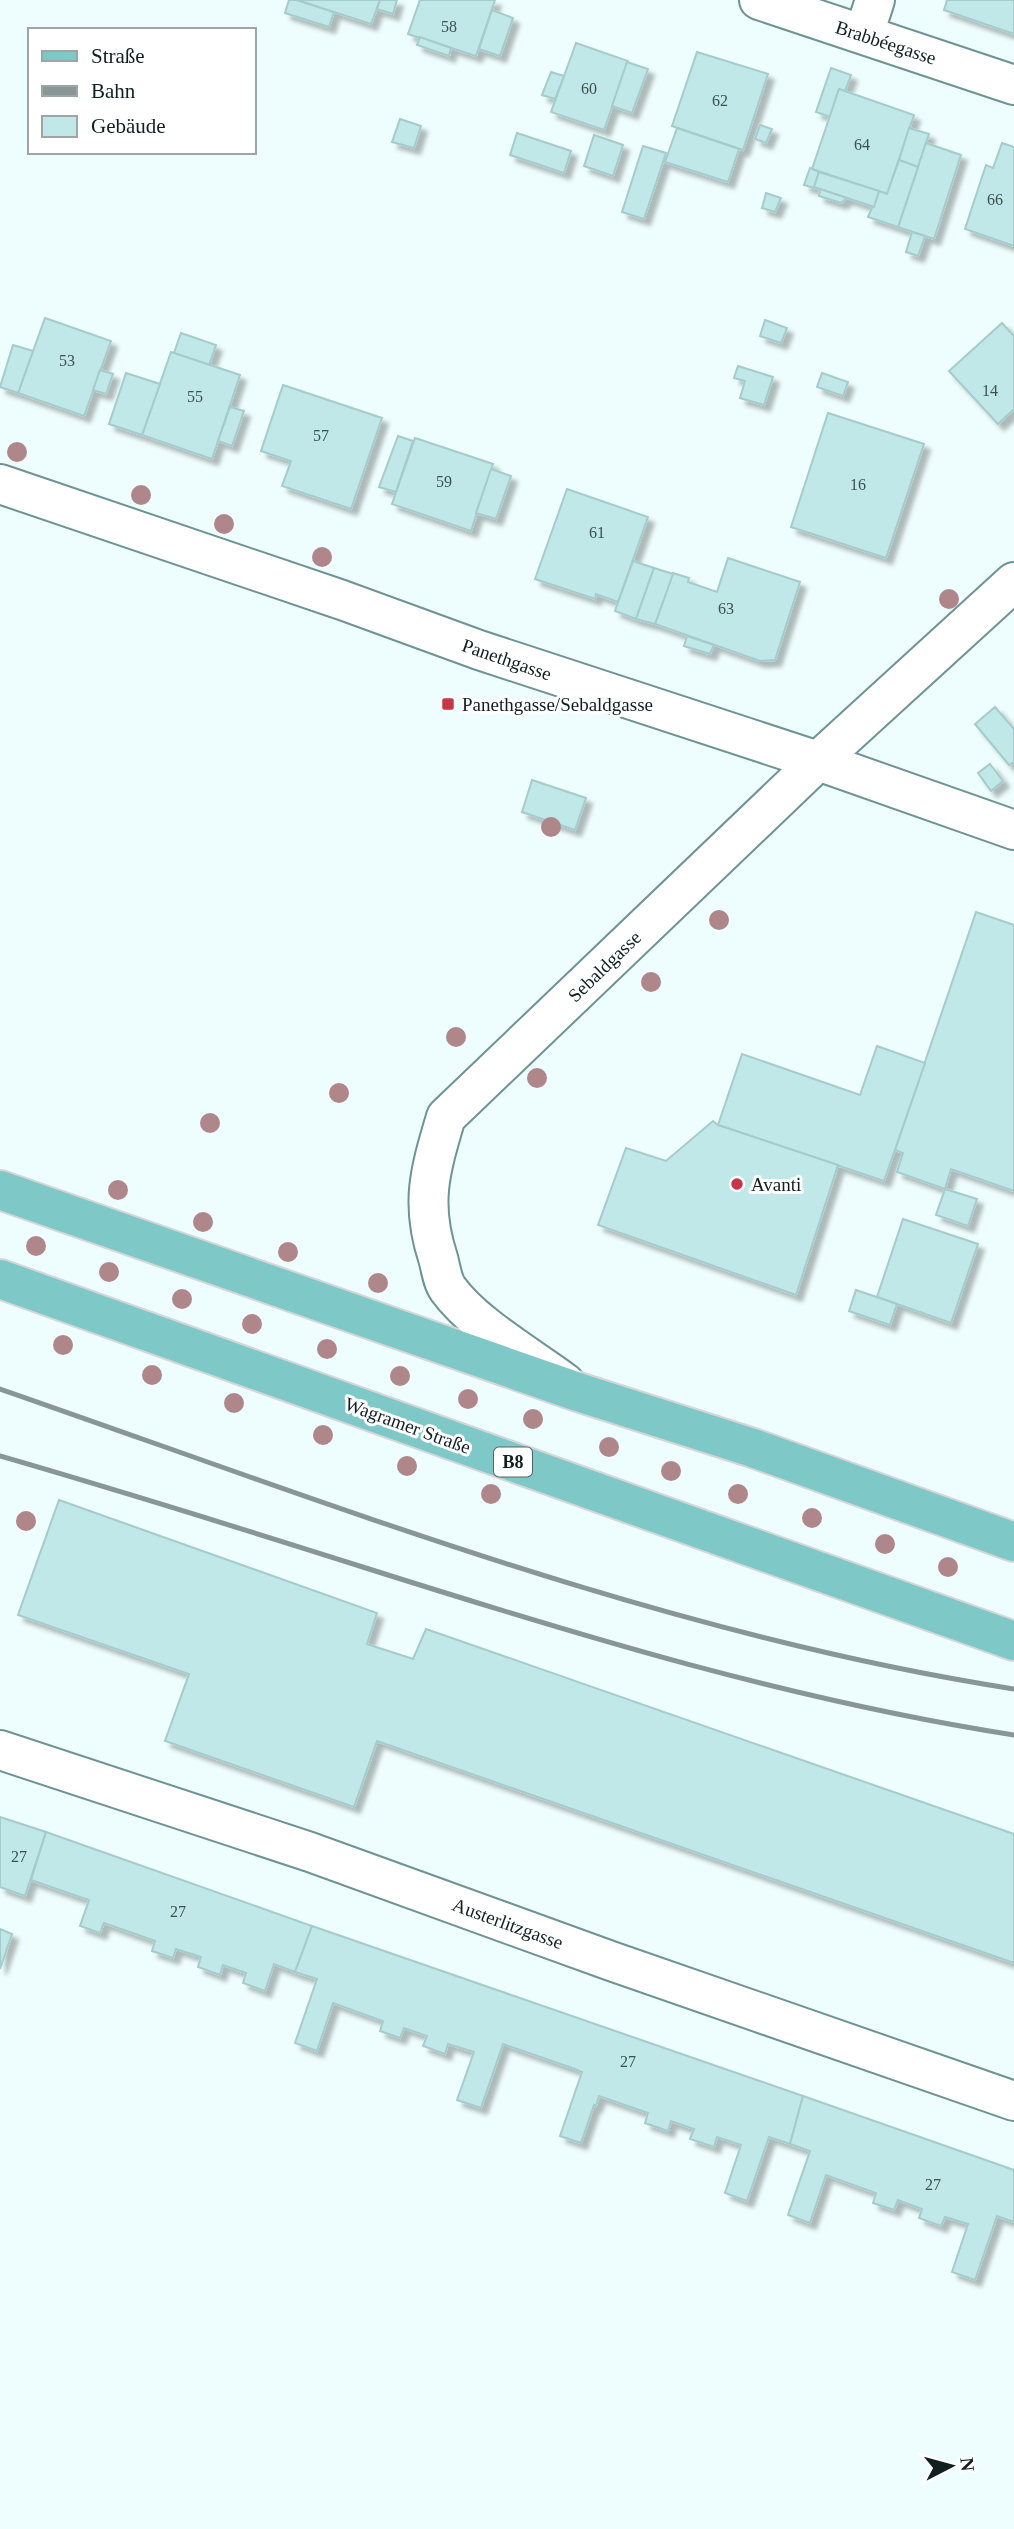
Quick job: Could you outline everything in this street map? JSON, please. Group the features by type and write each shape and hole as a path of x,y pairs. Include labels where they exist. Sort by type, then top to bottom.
{"main road":[{"path":"0,1190 578,1392 753,1448 1014,1542"},
{"name":"Wagramer Straße","path":"0,1279 1014,1641"}],"street":[{"name":"Brabbéegasse","path":"759,0 869,17 1014,85"},
{"name":"Panethgasse","path":"0,484 342,600 479,650 818,761 1014,830"},
{"name":"Sebaldgasse","path":"578,1392 474,1316 446,1287 430,1235 427,1215 431,1170 446,1117 818,761 1014,582"},
{"name":"Austerlitzgasse","path":"0,1750 310,1852 611,1961 1014,2101"}],"building":[{"path":"289,0 334,12 329,27 285,13"},
{"path":"297,0 380,0 371,24"},
{"path":"380,0 397,0 393,14 377,9"},
{"path":"420,0 495,0 476,56 408,34"},
{"path":"947,0 1014,0 1014,34 944,10"},
{"path":"492,10 513,18 500,56 479,49"},
{"path":"420,37 451,48 449,56 417,45"},
{"path":"576,43 628,61 604,130 551,112"},
{"path":"697,52 768,74 743,150 672,126"},
{"path":"627,62 648,69 632,113 612,106"},
{"path":"831,68 851,75 845,91 839,89 830,117 816,112"},
{"path":"551,72 564,76 555,99 542,95"},
{"path":"839,89 914,115 887,194 812,169"},
{"path":"400,119 421,126 414,148 392,142"},
{"path":"760,125 772,129 766,143 755,139"},
{"path":"677,128 739,149 728,182 665,162"},
{"path":"909,128 929,134 918,167 899,160"},
{"path":"517,133 571,151 564,173 510,155"},
{"path":"594,135 623,145 613,176 584,166"},
{"path":"926,143 961,155 934,239 898,227"},
{"path":"1002,143 1014,147 1014,246 965,229 986,165 993,168"},
{"path":"643,146 666,153 644,219 622,212"},
{"path":"899,160 918,167 898,227 868,217 879,191 887,194"},
{"path":"810,168 819,172 814,188 804,185"},
{"path":"819,172 879,191 874,207 814,187"},
{"path":"820,189 847,198 841,203 819,196"},
{"path":"766,193 781,198 775,212 762,208"},
{"path":"912,232 925,236 918,256 906,252"},
{"path":"45,318 111,341 84,416 18,393"},
{"path":"765,320 787,328 781,343 760,336"},
{"path":"1002,323 1014,336 1014,409 998,424 949,371"},
{"path":"181,333 216,345 209,365 174,353"},
{"path":"13,345 33,351 18,393 0,387"},
{"path":"171,352 240,375 212,459 142,435"},
{"path":"738,366 773,377 764,405 740,398 745,381 734,378"},
{"path":"100,370 113,374 106,394 93,390"},
{"path":"126,373 160,384 142,435 109,424"},
{"path":"822,373 848,382 843,396 817,387"},
{"path":"283,385 382,418 351,509 282,486 291,461 261,451"},
{"path":"230,407 244,411 232,446 218,441"},
{"path":"828,413 924,444 886,558 791,527"},
{"path":"398,436 413,441 396,492 379,487"},
{"path":"415,438 493,464 471,531 392,504"},
{"path":"491,469 511,476 496,519 476,513"},
{"path":"567,489 648,517 618,602 596,594 595,599 535,579"},
{"path":"728,558 800,582 775,660 760,661 655,624 673,573 689,578 688,582 717,592"},
{"path":"633,561 654,568 636,619 615,611"},
{"path":"654,568 673,574 655,624 636,619"},
{"path":"687,636 714,645 710,654 684,646"},
{"path":"995,707 1014,729 1014,762 1009,765 975,724"},
{"path":"990,764 1003,781 991,791 978,773"},
{"path":"532,780 586,798 575,830 522,812"},
{"path":"976,912 1014,925 1014,1191 951,1169 945,1189 897,1172 903,1153 895,1150"},
{"path":"877,1046 925,1063 884,1181 718,1125 742,1054 860,1095"},
{"path":"713,1121 718,1125 838,1165 796,1295 598,1225 626,1148 666,1161"},
{"path":"945,1189 977,1199 968,1226 936,1215"},
{"path":"903,1219 978,1244 951,1323 877,1297"},
{"path":"856,1290 897,1304 890,1325 849,1311"},
{"path":"59,1500 377,1613 367,1644 413,1659 426,1629 1014,1834 1014,1963 377,1741 354,1807 165,1741 189,1674 18,1615"},
{"path":"0,1817 46,1832 25,1896 0,1887"},
{"path":"46,1832 312,1926 295,1972 274,1964 265,1991 243,1983 246,1973 223,1965 220,1975 198,1967 201,1957 176,1949 173,1958 152,1951 155,1941 104,1923 100,1933 80,1926 89,1900 31,1880"},
{"path":"312,1926 803,2096 790,2144 769,2137 747,2201 725,2193 741,2145 717,2137 714,2147 690,2139 694,2129 671,2121 668,2131 645,2123 648,2113 599,2096 581,2143 560,2136 582,2072 575,2069 503,2044 481,2108 457,2100 474,2052 448,2044 445,2054 423,2046 427,2036 404,2028 400,2038 380,2031 383,2021 333,2003 317,2051 295,2043 317,1979 295,1972"},
{"path":"0,1929 12,1934 0,1969"},
{"path":"803,2096 1014,2170 1014,2222 997,2216 975,2280 952,2272 968,2224 945,2217 941,2226 919,2218 922,2209 898,2200 894,2210 873,2203 876,2193 826,2175 810,2223 788,2215 810,2151 790,2144"}],"railway":[{"path":"0,1389 375,1520 627,1601 755,1636 884,1665 1014,1689"},
{"path":"0,1456 608,1642 850,1704 1014,1735"}],"place":[{"name":"Panethgasse/Sebaldgasse","path":"448,704"},
{"name":"Avanti","path":"737,1184"}]}
